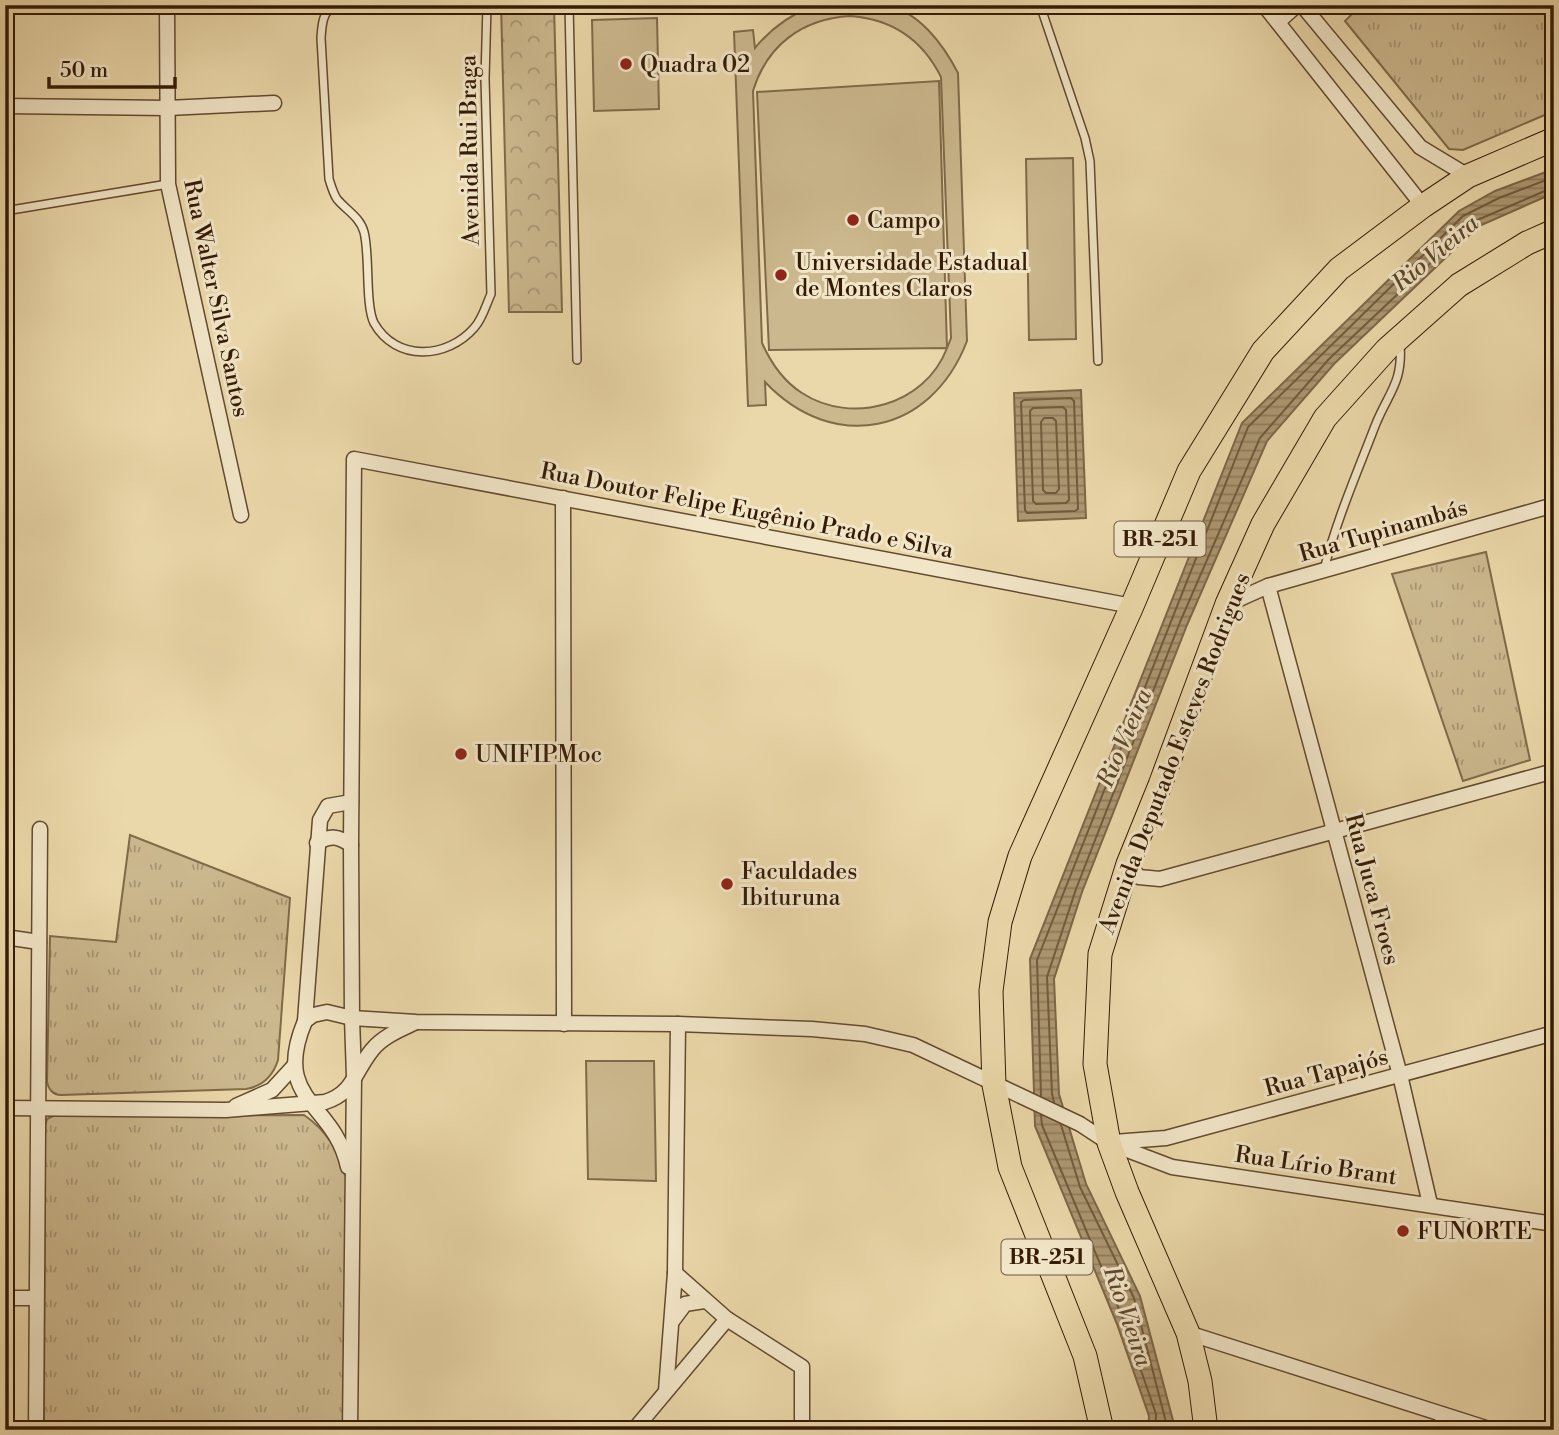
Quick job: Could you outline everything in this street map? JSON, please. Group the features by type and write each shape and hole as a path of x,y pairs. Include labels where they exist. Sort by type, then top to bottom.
{"main road":[{"name":"BR-251","path":"1102,1430 1085,1356 1010,1167 994,1085 991,991 1000,922 1020,856 1132,607 1189,471 1263,352 1339,269 1423,206 1468,176 1554,138"},
{"name":"Avenida Deputado Esteves Rodrigues","path":"1206,1430 1200,1381 1188,1333 1127,1192 1109,1143 1095,1065 1100,954 1128,864 1227,604 1263,524 1325,418 1399,337 1458,285 1527,243 1554,231"}],"street":[{"name":"Rua Walter Silva Santos","path":"167,5 167,184 241,515"},
{"path":"1264,5 1423,206"},
{"path":"1278,22 1299,5 1420,147 1468,176"},
{"path":"5,106 168,108 274,103"},
{"name":"Rua Doutor Felipe Eugênio Prado e Silva","path":"351,802 354,459 1132,607"},
{"path":"563,498 564,1024"},
{"name":"Rua Tupinambás","path":"1227,604 1268,586 1554,505"},
{"name":"Rua Juca Froes","path":"1268,586 1400,1076 1430,1204"},
{"path":"1128,864 1139,877 1160,879 1554,771"},
{"path":"350,1430 353,1191 354,1077 351,802 328,806 320,820 306,1021 298,1039 294,1066 311,1105 333,1128 345,1151 353,1191"},
{"path":"36,1430 40,829"},
{"path":"317,843 340,837 351,845"},
{"path":"5,937 39,942"},
{"path":"306,1021 313,1015 327,1012 352,1018"},
{"name":"Rua Lírio Brant","path":"352,1018 416,1022 678,1024 811,1029 865,1034 913,1045 1080,1124 1109,1143 1172,1167 1554,1224"},
{"path":"5,1108 226,1110 311,1105 338,1098 349,1088 373,1049 393,1033 416,1022"},
{"path":"666,1391 675,1273 678,1024"},
{"name":"Rua Tapajós","path":"1109,1143 1166,1138 1554,1033"},
{"path":"226,1110 272,1090 294,1066"},
{"path":"675,1273 727,1319 802,1367 802,1430"},
{"path":"5,1298 36,1298"},
{"path":"672,1321 685,1304 704,1301"},
{"path":"634,1430 727,1319"},
{"path":"1188,1333 1442,1422 1492,1430"}],"lane":[{"name":"Avenida Rui Braga","path":"335,5 328,9 322,22 321,38 329,179 337,198 352,212 364,230 373,321 386,337 406,350 419,354 445,348 462,340 477,326 491,294 485,79 487,5"},
{"path":"569,5 577,360"},
{"path":"1040,5 1085,138 1090,161 1098,361"},
{"path":"5,211 167,184"},
{"path":"1324,570 1350,492 1379,417 1395,386 1401,365 1399,337"}],"green space":[{"path":"858,4 896,8 928,30 958,73 967,341 951,373 930,397 905,414 878,424 849,425 820,419 792,405 765,382 766,405 748,406 734,32 753,30 755,48 774,28 814,5","holes":["850,16 879,21 904,33 915,42 941,77 951,338 936,368 922,384 904,396 885,404 842,408 821,403 795,388 778,371 762,343 753,91 767,60 777,48 789,37 817,23"]},
{"path":"501,5 554,5 562,312 509,312"},
{"path":"1361,5 1554,5 1554,111 1463,150 1449,149 1345,21"},
{"name":"Quadra 02","path":"657,18 659,109 594,111 592,20"},
{"name":"Campo","path":"939,81 947,348 769,350 757,92"},
{"path":"1073,158 1076,339 1029,340 1026,159"},
{"path":"1486,552 1530,760 1463,781 1392,574"},
{"path":"130,835 290,898 278,1060 273,1071 262,1083 246,1089 61,1095 53,1093 48,1087 50,936 116,942"},
{"path":"586,1061 654,1061 656,1181 588,1179"},
{"path":"304,1115 319,1127 331,1142 346,1177 344,1430 44,1430 47,1119 53,1116"}],"water":[{"name":"Rio Vieira","path":"1554,169 1554,193 1479,226 1334,364 1267,441 1187,625 1082,892 1054,979 1059,1094 1086,1184 1140,1296 1175,1428 1148,1430 1149,1416 1117,1324 1035,1126 1030,959 1242,423 1459,211 1495,191"},
{"path":"1081,390 1086,518 1018,521 1014,393"}],"place":[{"name":"Quadra 02","path":"626,64"},
{"name":"Campo","path":"853,220"},
{"name":"Universidade Estadual de Montes Claros","path":"781,275"},
{"name":"UNIFIPMoc","path":"461,754"},
{"name":"Faculdades Ibituruna","path":"727,884"},
{"name":"FUNORTE","path":"1403,1231"}]}
